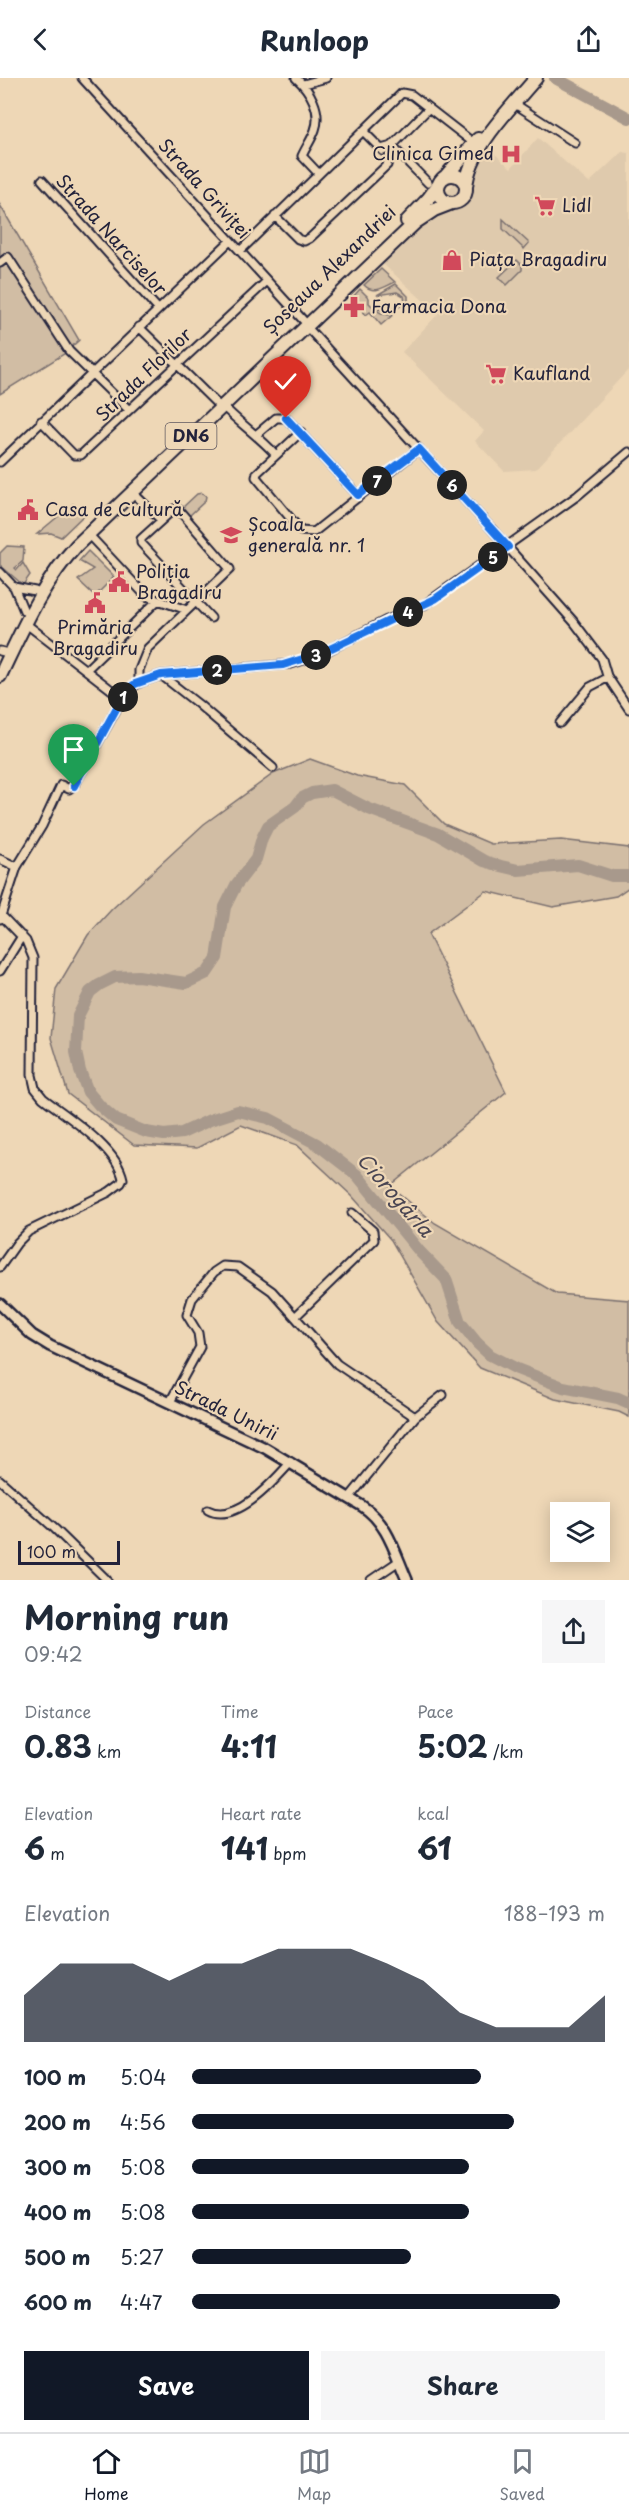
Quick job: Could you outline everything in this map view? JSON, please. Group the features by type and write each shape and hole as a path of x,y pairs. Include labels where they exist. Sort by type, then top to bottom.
{"highway":[{"name":"Șoseaua Alexandriei","path":"305,324 416,211 438,181 475,144 524,86 536,78"},
{"name":"Șoseaua Alexandriei","path":"0,676 35,591 66,546 416,222 434,210 463,198 470,168 481,145 515,104 524,86"},
{"path":"452,203 441,198 438,192 438,181 458,177 466,188"},
{"name":"Șoseaua Alexandriei","path":"1,655 69,554 219,405"}],"main road":[{"name":"Strada Unirii","path":"0,1304 33,1335 50,1346 291,1462 368,1510 381,1523 407,1580"}],"street":[{"name":"Strada Griviței","path":"82,78 508,547 595,648 605,665 607,678 629,709"},
{"path":"296,78 304,84 314,104 318,120 302,156 319,174"},
{"path":"304,84 326,78"},
{"path":"240,251 402,93 412,95 475,144"},
{"path":"515,104 575,143"},
{"path":"381,149 392,146 429,108"},
{"path":"364,132 390,157"},
{"path":"275,216 298,239 307,241 387,165 392,146"},
{"path":"392,146 438,181"},
{"name":"Strada Narciselor","path":"42,180 158,309"},
{"name":"Strada Florilor","path":"0,462 230,241"},
{"path":"0,263 8,257 69,351 129,410"},
{"name":"Strada Florilor","path":"41,421 73,454 79,456 267,281"},
{"path":"139,327 248,432 257,434 276,454"},
{"path":"257,434 279,417 286,418 358,495"},
{"path":"300,432 257,473 257,479 301,531 309,533 314,532 356,500 358,495 419,449"},
{"path":"0,1267 17,1243 29,1231 109,1192 121,1184 123,1179 120,1171 100,1145 42,1098 35,1088 32,1075 35,969 32,954 22,936 1,917 16,867 42,826 61,785 69,789 75,784 127,690 161,675 283,665 304,660 424,605 508,547 595,482 629,452"},
{"path":"132,492 161,520"},
{"path":"139,683 139,670 146,651 195,602 230,569 178,509 173,509 141,539 141,543 195,602 211,618"},
{"path":"88,534 146,596 187,610"},
{"path":"0,572 14,587 25,617 121,700"},
{"path":"14,587 35,591"},
{"path":"86,670 157,601"},
{"path":"161,675 273,768"},
{"path":"560,723 590,687 607,678"},
{"path":"0,859 16,867"},
{"path":"0,971 22,936"},
{"path":"296,1316 374,1240 373,1231 352,1213"},
{"path":"170,1402 200,1347 200,1337 187,1314 189,1305 201,1287 218,1269 227,1266 243,1270 272,1291 337,1364 415,1417"},
{"path":"349,1498 415,1417 442,1395"},
{"path":"208,1510 220,1515 236,1510 268,1486 291,1462"},
{"path":"0,1480 101,1578"},
{"path":"371,1580 399,1561"}],"shaded area":[{"path":"538,138 589,183 622,152 629,153 629,369 536,469 504,471 475,441 484,431 402,352 438,314 382,263 487,147 511,168"},
{"path":"0,205 79,340 64,354 0,394"},
{"path":"503,219 529,243 524,249 503,229"},
{"path":"517,260 522,265 522,270 507,285 499,277"},
{"path":"381,269 395,282 375,290 364,285"},
{"path":"396,284 408,296 408,302 389,312 378,309 384,306 398,307 405,301 404,296 397,292 377,295"},
{"path":"360,289 369,298 369,303 378,311 387,315 394,314 381,325 370,312 366,315 352,298"},
{"path":"202,493 206,496 205,501 189,516 182,508 197,494"},
{"path":"73,504 84,515 61,537 51,533 37,534"},
{"path":"7,546 24,547 23,561 15,568 17,570 23,563 30,575 23,585 0,565 0,553"},
{"path":"88,551 114,577 95,596 78,580 93,569 79,561"},
{"path":"310,759 357,776 405,785 444,824 491,844 561,840 629,848 629,887 616,896 553,907 486,891 428,934 506,1092 390,1186 435,1223 557,1294 629,1300 629,1417 619,1412 555,1399 480,1368 438,1322 391,1240 352,1196 297,1145 241,1125 197,1148 134,1145 68,1094 51,1038 56,989 88,935 112,909 204,824 273,774"}],"waterway":[{"name":"Ciorogârla","path":"555,78 629,118"},
{"name":"Ciorogârla","path":"629,876 612,876 578,865 518,870 501,866 484,861 438,834 369,809 332,790 312,793 302,798 295,807 268,826 256,859 236,885 225,907 217,958 207,973 186,983 138,976 115,977 99,985 90,992 78,1016 76,1052 88,1092 100,1106 116,1120 146,1132 164,1135 182,1133 210,1120 238,1111 268,1118 317,1144 357,1175 420,1252 446,1279 460,1322 490,1355 517,1369 563,1387 618,1398 629,1403"}],"place":[{"name":"Clinica Gimed","path":"511,154"},
{"name":"Lidl","path":"545,206"},
{"name":"Piața Bragadiru","path":"452,260"},
{"name":"Farmacia Dona","path":"354,307"},
{"name":"Kaufland","path":"496,374"},
{"name":"Casa de Cultură","path":"28,510"},
{"name":"Școala generală nr. 1","path":"231,535"},
{"name":"Poliția Bragadiru","path":"119,582"},
{"name":"Primăria Bragadiru","path":"95,603"}],"route":[{"path":"74,786 122,698 135,684 167,674 283,665 304,660 435,599 508,547 419,449 358,495 357,491 286,418"}]}
